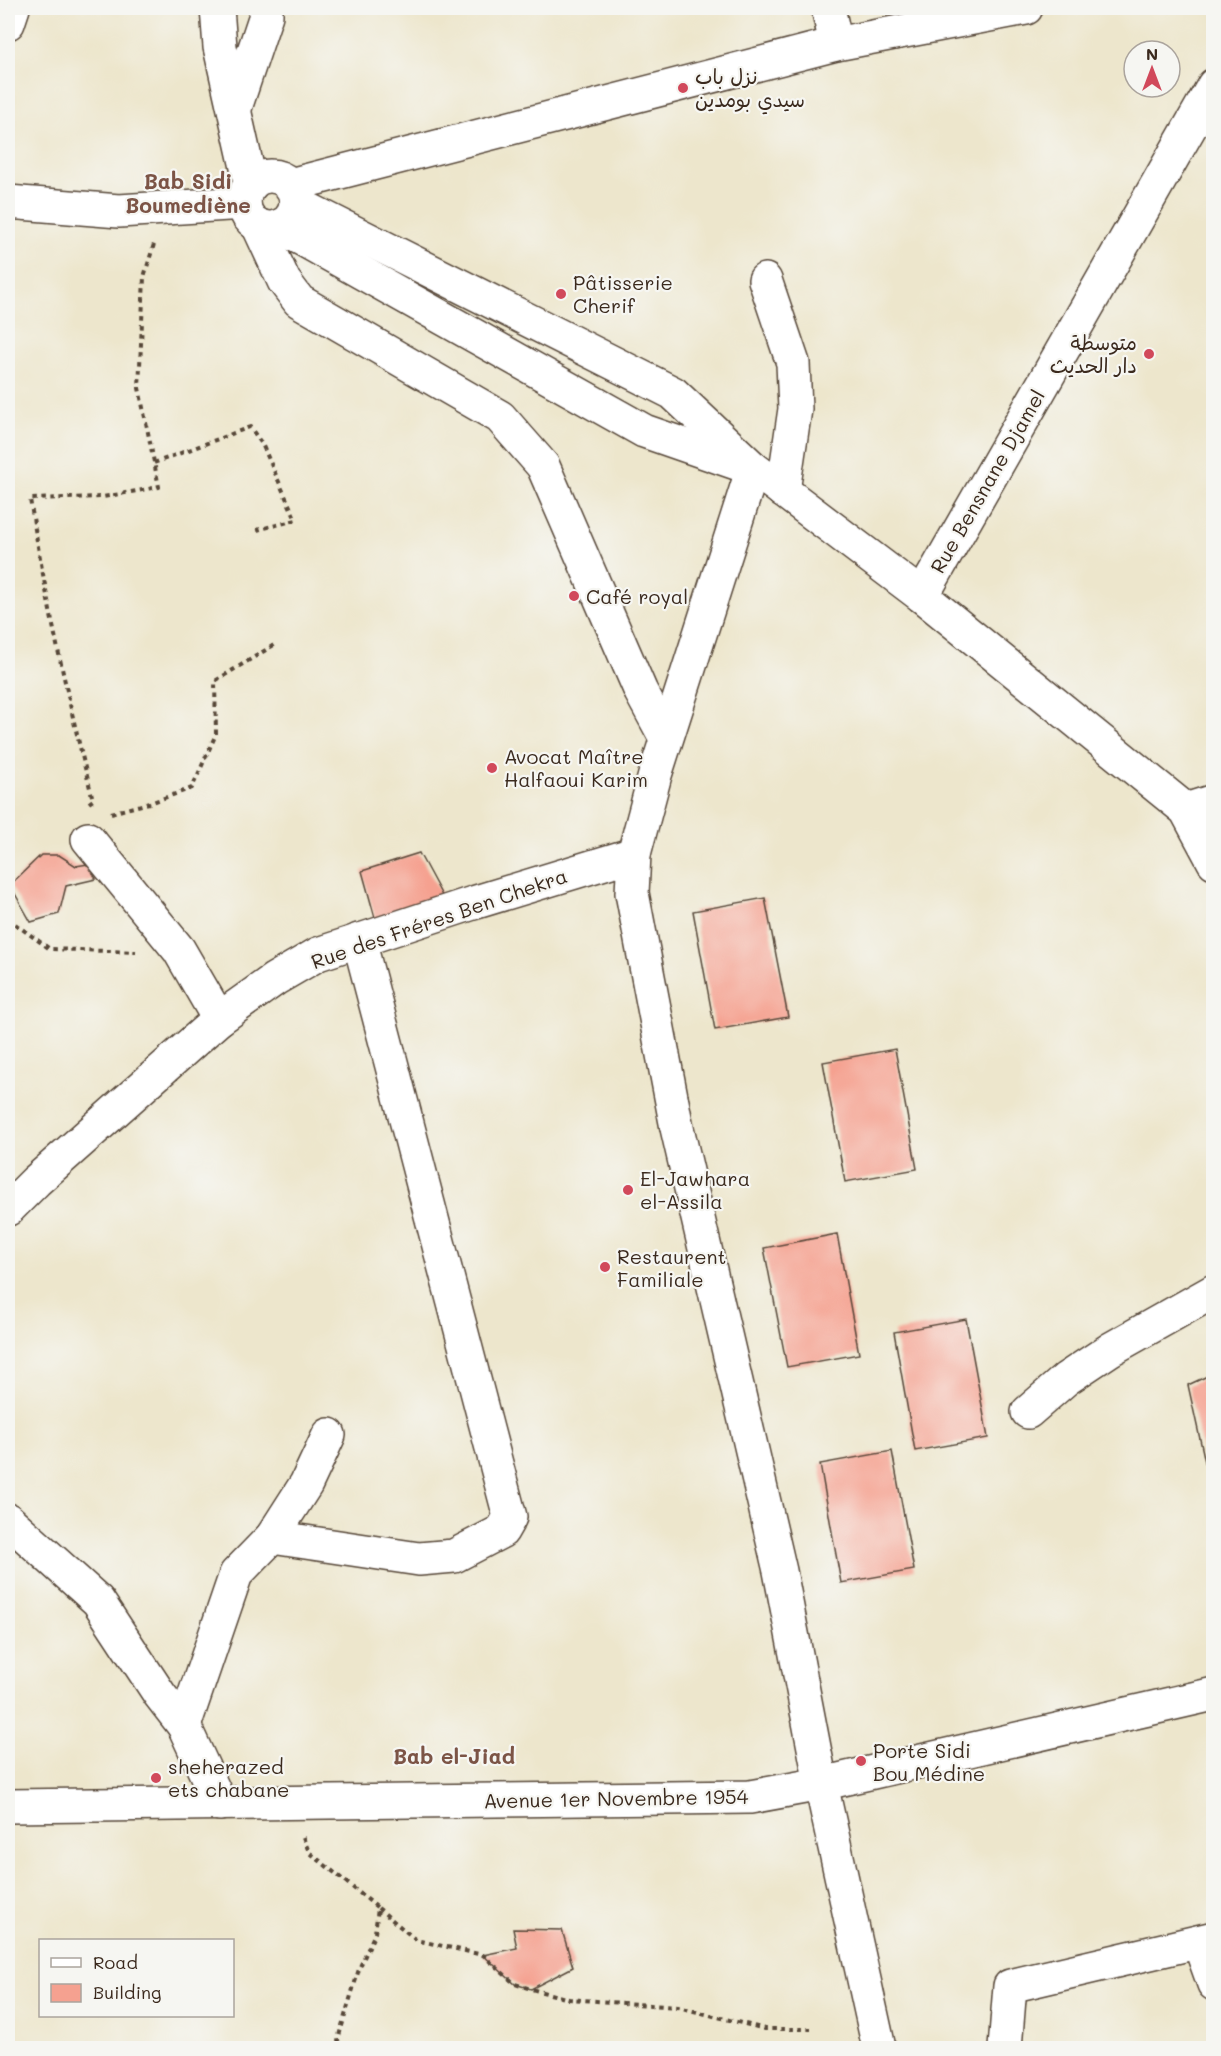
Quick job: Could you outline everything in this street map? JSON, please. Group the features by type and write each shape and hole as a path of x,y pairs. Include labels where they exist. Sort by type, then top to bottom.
{"street":[{"path":"8,23 13,8"},
{"path":"217,8 220,47 234,108 270,204 284,281 299,301 500,417 543,466 641,692 666,738"},
{"path":"234,108 266,15 266,8"},
{"path":"828,8 836,44"},
{"path":"8,202 119,211 270,204 836,44 1026,8"},
{"name":"Rue Bensnane Djamel","path":"922,596 1214,85"},
{"path":"270,204 673,393 753,468 1200,806 1214,862"},
{"path":"270,204 644,432 753,468"},
{"path":"765,280 793,363 795,409 783,491"},
{"path":"753,468 666,738 634,854 632,893 677,1128 780,1571 821,1784 879,2049"},
{"path":"88,839 179,950 219,1019"},
{"name":"Rue des Fréres Ben Chekra","path":"8,1209 36,1180 219,1019 275,979 318,954 634,854"},
{"path":"272,1537 419,1559 454,1556 502,1531 510,1517 359,940"},
{"path":"1028,1412 1066,1379 1112,1349 1214,1291"},
{"path":"184,1726 237,1574 272,1537 306,1484 329,1435"},
{"path":"8,1520 98,1601 160,1695 184,1726 220,1804"},
{"name":"Avenue 1er Novembre 1954","path":"8,1806 750,1797 821,1784 1214,1694"},
{"path":"1005,2049 1010,1986 1206,1940 1214,1984"}],"path":[{"path":"88,839 75,816 93,800 58,652 30,499 103,497 159,487 139,388 144,277 157,236"},
{"path":"154,463 250,427 262,444 296,520 257,530"},
{"path":"111,813 192,788 216,734 215,681 274,645"},
{"path":"8,919 50,949 126,952 179,950"},
{"path":"289,1803 309,1852 416,1940 483,1955 515,1984 569,1999 678,2007 765,2029 811,2029"},
{"path":"339,2049 338,2039 359,1969 375,1933 378,1908"}],"building":[{"path":"419,853 446,903 377,925 362,871"},
{"path":"41,855 59,855 76,866 88,864 96,879 66,886 59,914 31,922 10,885"},
{"path":"765,898 788,1017 715,1030 693,911"},
{"path":"895,1049 917,1169 845,1182 823,1062"},
{"path":"837,1234 859,1354 787,1367 764,1248"},
{"path":"966,1319 988,1438 915,1451 894,1332"},
{"path":"1214,1373 1214,1498 1213,1498 1188,1385"},
{"path":"892,1451 914,1570 841,1583 820,1464"},
{"path":"513,1929 562,1930 573,1967 531,1989 515,1984 483,1955 517,1948"}],"place":[{"name":"نزل باب سيدي بومدين","path":"683,88"},
{"name":"Pâtisserie Cherif","path":"561,294"},
{"name":"متوسطة دار الحديث","path":"1149,354"},
{"name":"Café royal","path":"574,596"},
{"name":"Avocat Maître Halfaoui Karim","path":"492,768"},
{"name":"El-Jawhara el-Assila","path":"628,1190"},
{"name":"Restaurent Familiale","path":"605,1267"},
{"name":"Porte Sidi Bou Médine","path":"861,1761"},
{"name":"sheherazed ets chabane","path":"156,1778"}],"district":[{"name":"Bab Sidi Boumediène","path":"188,192"},
{"name":"Bab el-Jiad","path":"454,1755"}]}
